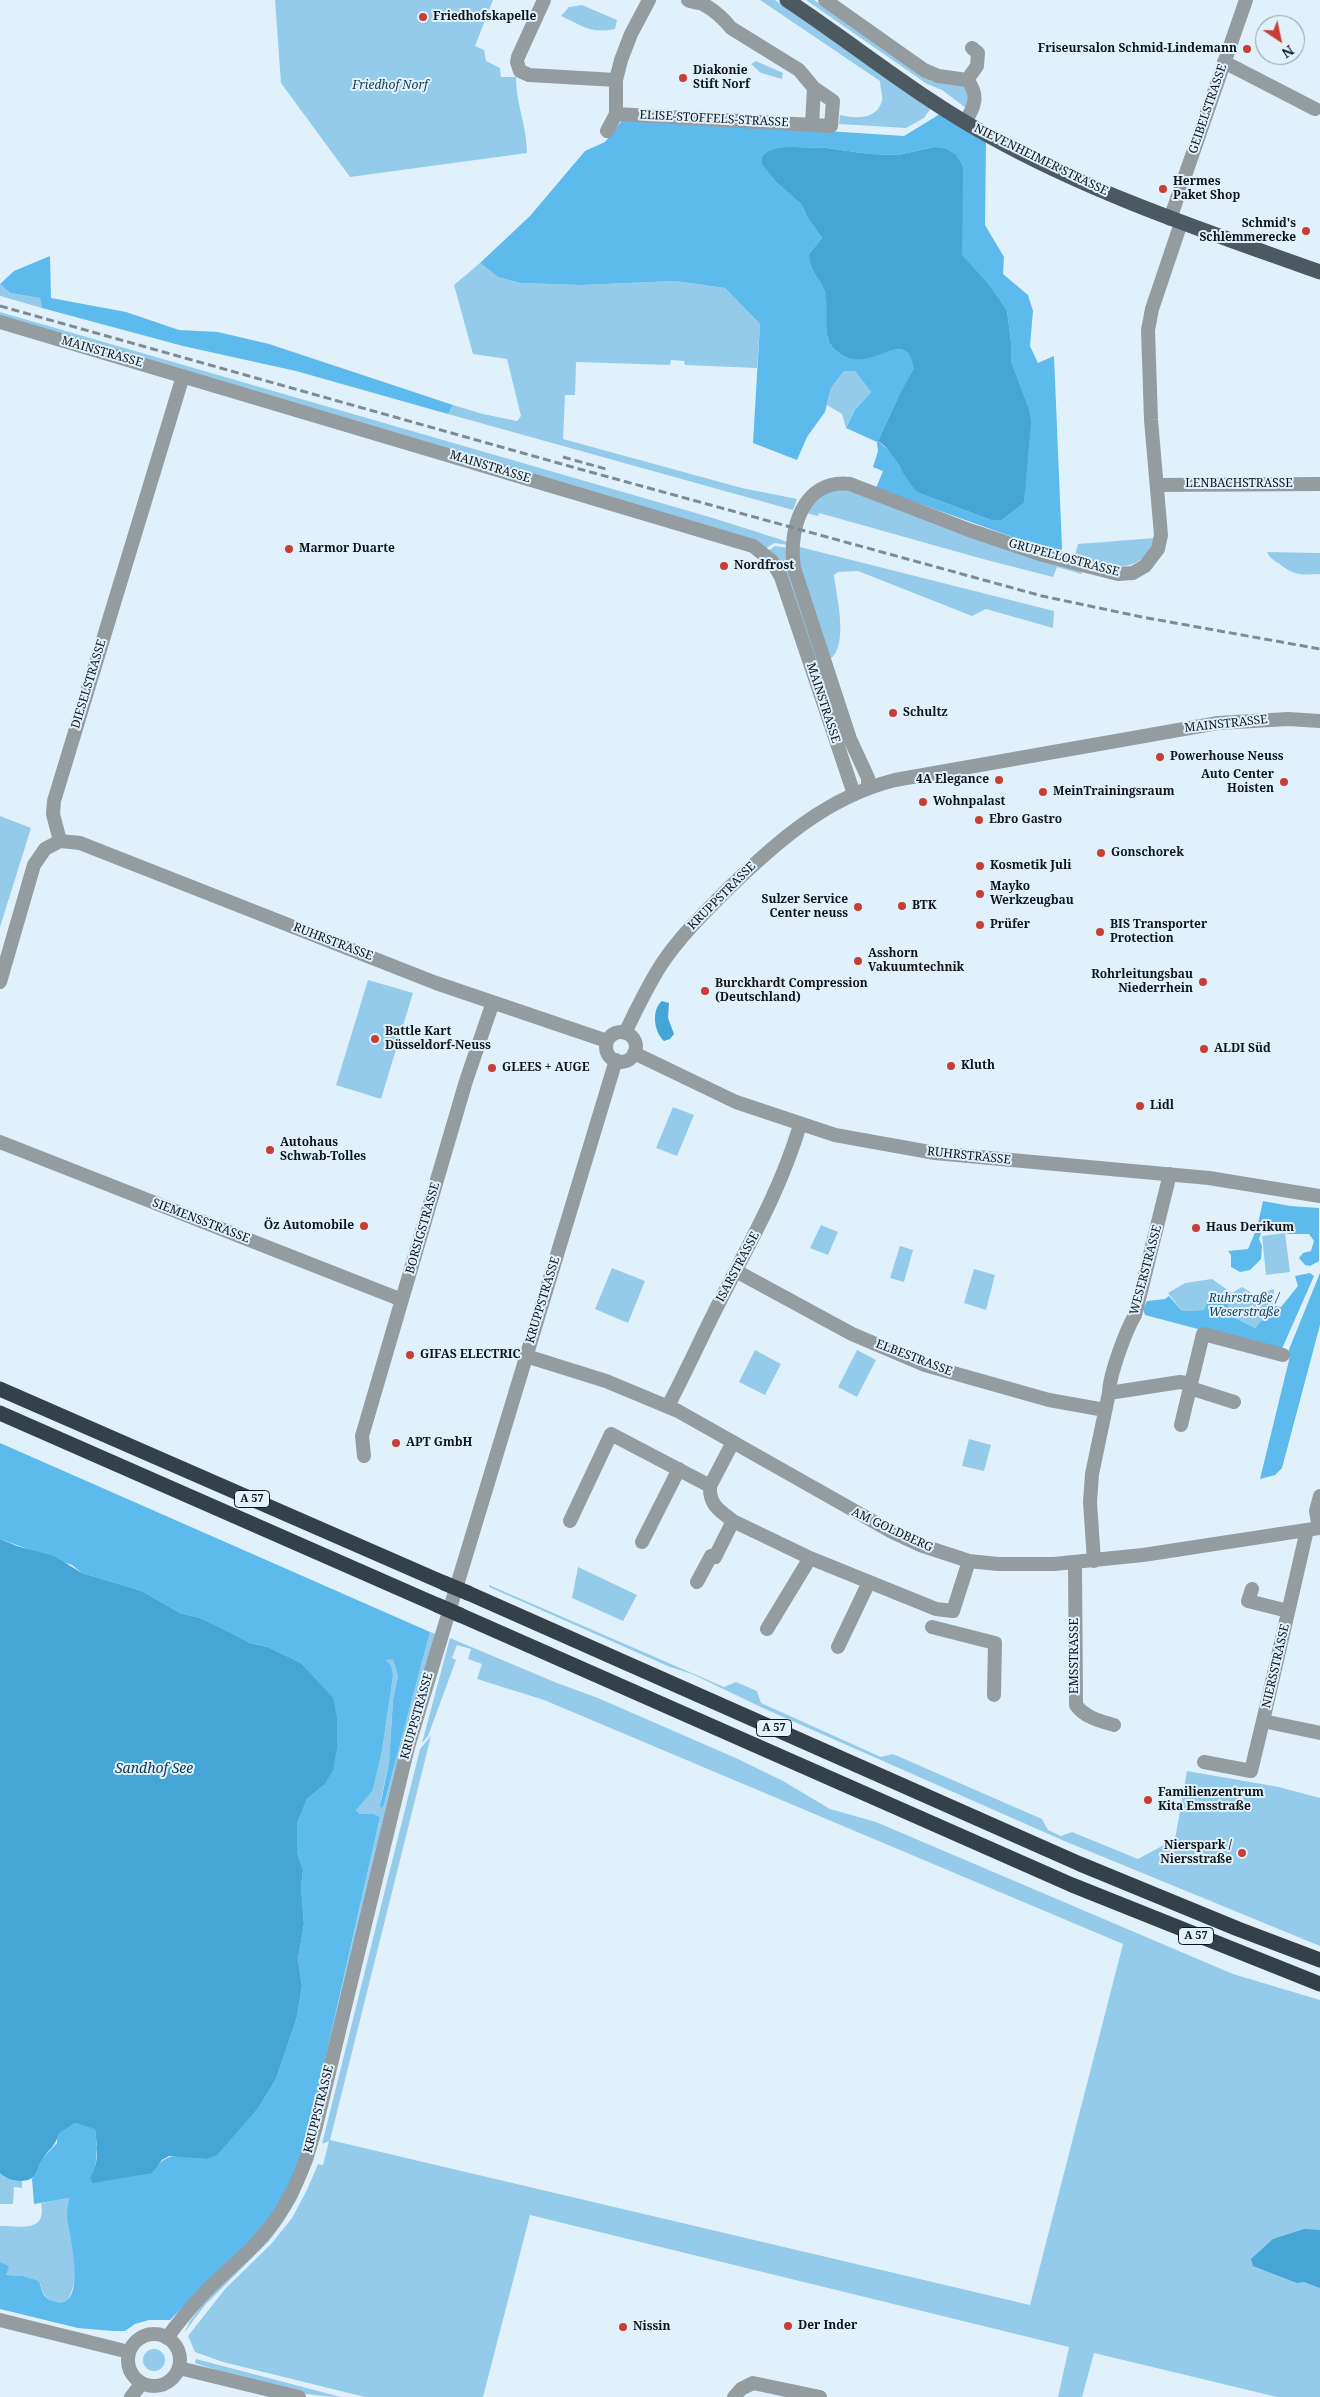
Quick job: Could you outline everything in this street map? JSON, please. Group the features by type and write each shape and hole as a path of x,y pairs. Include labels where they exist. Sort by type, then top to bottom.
{"highway":[{"name":"A 57","path":"0,1389 468,1593 1080,1864 1238,1929 1320,1960"},
{"name":"A 57","path":"0,1413 1072,1885 1320,1984"}],"main road":[{"name":"NIEVENHEIMER STRASSE","path":"787,0 965,122 1009,147 1119,199 1320,272"}],"street":[{"path":"544,0 518,57 517,62 520,70 529,75 616,80"},
{"path":"607,131 616,114 616,80 631,34 649,0"},
{"path":"688,0 692,3 701,3 724,19 732,28 799,70 814,88 812,124"},
{"path":"826,0 924,70 938,76 967,80 973,87 976,97 965,122"},
{"name":"GEIBELSTRASSE","path":"1176,221 1224,62 1246,0"},
{"path":"967,80 978,63 978,53 972,48"},
{"path":"1224,62 1315,110"},
{"name":"ELISE-STOFFELS-STRASSE","path":"616,114 831,126 834,101 814,88"},
{"name":"GRUPELLOSTRASSE","path":"850,739 794,568 793,544 802,512 809,497 819,488 830,484 850,484 968,530 1034,552 1126,574 1140,570 1150,561 1160,542 1161,528 1151,420 1148,330 1176,221"},
{"name":"MAINSTRASSE","path":"0,322 753,546 772,561 781,577 854,794 868,788 904,779 1218,723 1288,719 1320,721"},
{"name":"DIESELSTRASSE","path":"60,841 53,814 54,801 183,376"},
{"name":"LENBACHSTRASSE","path":"1157,485 1320,484"},
{"path":"850,739 849,751 842,761 853,766 868,788"},
{"path":"850,739 868,778 868,788"},
{"name":"KRUPPSTRASSE","path":"625,1033 660,966 696,922 782,838 821,811 854,794"},
{"path":"0,982 34,865 45,850 60,841"},
{"name":"RUHRSTRASSE","path":"60,841 80,844 428,979 607,1041"},
{"name":"BORSIGSTRASSE","path":"364,1456 362,1436 466,1080 493,1002"},
{"path":"625,1033 630,1035 635,1043 634,1053 627,1060 616,1060 607,1051 607,1041 613,1034 625,1033"},
{"name":"RUHRSTRASSE","path":"634,1053 709,1090 800,1125 873,1143 935,1153 1209,1178 1320,1196"},
{"name":"KRUPPSTRASSE","path":"167,2338 198,2300 262,2237 284,2207 303,2170 315,2130 408,1747 616,1060"},
{"name":"ISARSTRASSE","path":"668,1406 767,1213 788,1164 800,1125"},
{"name":"SIEMENSSTRASSE","path":"0,1142 402,1300"},
{"name":"WESERSTRASSE","path":"1094,1561 1090,1502 1092,1474 1109,1393 1109,1380 1138,1305 1170,1174"},
{"name":"ELBESTRASSE","path":"736,1271 852,1334 925,1365 1049,1400 1105,1410"},
{"path":"1181,1424 1203,1334 1283,1355"},
{"name":"AM GOLDBERG","path":"526,1356 606,1381 668,1406 892,1532 920,1545 969,1561 1011,1564 1075,1564 1315,1529"},
{"path":"1109,1393 1180,1382 1234,1402"},
{"path":"570,1521 611,1434 710,1486"},
{"path":"733,1442 710,1486 711,1498 715,1507 734,1521 810,1558 936,1608 953,1611 969,1561"},
{"path":"642,1542 679,1469"},
{"name":"NIERSSTRASSE","path":"1204,1762 1251,1771 1288,1612 1315,1529 1316,1511 1320,1496"},
{"path":"697,1582 711,1556 715,1557 734,1521"},
{"path":"766,1629 810,1558"},
{"name":"EMSSTRASSE","path":"1075,1564 1076,1705 1080,1711 1094,1719 1114,1725"},
{"path":"838,1647 869,1582"},
{"name":"NIERSSTRASSE","path":"1252,1589 1248,1601 1288,1612"},
{"path":"936,1608 932,1628 995,1643 994,1695"},
{"name":"NIERSSTRASSE","path":"1263,1722 1320,1733"},
{"path":"0,2320 129,2352"},
{"path":"160,2335 167,2338 178,2351 179,2368 171,2380 164,2384 148,2386 142,2383 130,2370 128,2362 129,2352 137,2340 144,2336 160,2335"},
{"path":"179,2368 299,2397"},
{"path":"131,2397 142,2383"},
{"path":"734,2397 741,2389 753,2383 820,2397"}],"green space":[{"name":"Friedhof Norf","path":"275,0 493,0 475,46 484,50 486,61 500,68 501,77 516,77 527,153 350,177 281,83"},
{"path":"760,0 775,0 931,108 924,118 906,128 839,124 840,115 864,117 875,112 882,101 880,81"},
{"path":"806,0 814,0 931,81 953,85 958,84 970,89 966,108 942,90 927,84"},
{"path":"582,5 617,20 615,29 593,30 561,16 569,7"},
{"path":"756,61 783,73 782,79 761,73 751,64"},
{"path":"480,263 498,277 520,283 581,285 675,281 725,288 760,324 757,368 685,365 684,361 671,360 670,365 576,362 575,395 565,395 563,439 742,488 797,499 793,510 448,414 453,405 517,421 521,416 507,359 473,354 454,285"},
{"path":"0,284 10,293 40,298 42,308 0,296"},
{"path":"0,312 713,518 779,539 789,543 789,545 774,543 765,549 738,535 723,530 0,317"},
{"path":"844,371 855,371 871,392 855,410 846,428 842,414 827,405 831,388"},
{"path":"841,489 1083,570 1081,574 1057,567 1053,577 819,513 818,516 806,513 821,493"},
{"path":"1155,538 1149,551 1141,560 1132,564 1110,565 1075,555 1078,544"},
{"path":"775,546 789,548 845,750 768,551"},
{"path":"800,547 1054,611 1053,628 986,609 972,616 858,571 838,572 834,575 840,620 839,644 829,660 797,559"},
{"path":"1267,552 1320,553 1320,574 1293,572 1269,556"},
{"path":"0,816 31,828 0,927"},
{"name":"Battle Kart Düsseldorf-Neuss","path":"368,980 413,993 381,1099 336,1085"},
{"path":"673,1107 694,1115 677,1156 656,1148"},
{"path":"821,1225 838,1232 828,1255 810,1248"},
{"path":"1285,1233 1290,1272 1266,1275 1262,1236"},
{"path":"900,1246 913,1250 904,1282 890,1278"},
{"path":"612,1268 645,1281 628,1323 595,1309"},
{"path":"974,1269 995,1275 986,1310 964,1303"},
{"name":"Ruhrstraße / Weserstraße","path":"1212,1279 1232,1293 1242,1287 1255,1295 1274,1289 1274,1306 1255,1328 1229,1315 1228,1304 1210,1297 1205,1310 1182,1311 1168,1293 1185,1283"},
{"path":"755,1350 781,1364 765,1395 739,1382"},
{"path":"857,1350 876,1360 857,1397 838,1387"},
{"path":"969,1439 991,1445 984,1471 962,1466"},
{"path":"578,1567 637,1595 623,1621 572,1598"},
{"path":"489,1585 724,1687 736,1682 757,1691 761,1703 881,1757 893,1754 1042,1819 1048,1830 1061,1836 1072,1832 1138,1859 1175,1839 1187,1771 1279,1787 1320,1798 1320,1946 1062,1840 765,1709 692,1674 670,1667 489,1587"},
{"path":"430,1632 436,1634 330,2039 380,1817 374,1814 358,1814 356,1810 375,1781 382,1751 393,1676 386,1659 393,1658 398,1676 393,1700 389,1763 381,1799 383,1808"},
{"path":"450,1638 557,1683 598,1698 738,1759 783,1781 830,1809 876,1822 1233,1974 1320,2000 1320,2397 1277,2397 1094,2353 1082,2397 1058,2397 1069,2347 530,2215 483,2397 365,2397 223,2362 195,2352 188,2336 225,2289 272,2243 292,2218 318,2164 323,2165 329,2141 322,2144 420,1749 431,1736 330,2140 1030,2305 1123,1944 544,1700 477,1679 482,1664 468,1659 471,1649 457,1645 452,1658 456,1660 428,1736 422,1743"},
{"path":"315,2157 296,2201 269,2241 205,2305 184,2333 190,2321"},
{"path":"0,2173 4,2177 22,2181 22,2188 14,2187 13,2204 0,2204"},
{"path":"69,2198 69,2224 75,2276 68,2300 55,2302 44,2295 41,2285 23,2276 6,2275 8,2266 0,2262 0,2226 31,2226 40,2219 42,2213 41,2203"},
{"path":"154,2349 162,2352 165,2360 162,2368 154,2371 146,2368 143,2360 146,2352"},
{"path":"196,2359 341,2397 306,2394 267,2385 195,2363"}],"shaded area":[{"path":"940,114 986,141 985,225 1004,257 1003,274 1028,295 1033,311 1030,346 1038,363 1054,356 1062,548 1060,554 876,488 883,471 873,467 878,451 877,442 846,428 855,410 871,392 855,371 844,371 831,388 825,412 807,437 797,460 753,443 760,324 725,288 675,281 581,285 520,283 498,277 480,263 530,216 585,151 605,142 624,118 904,136","holes":["794,147 827,148 869,154 898,155 934,147 962,255 1007,311 1011,342 1011,361 1028,406 1024,503 1002,520 991,520 919,493 899,466 893,454 878,441 900,393 915,369 911,356 904,350 896,350 853,359 838,353 829,342 827,336 825,292 809,260 809,254 822,238 807,217 802,205 776,182 767,171 762,157"]},
{"path":"50,256 51,298 126,312 179,330 218,332 269,344 453,405 448,414 296,371 183,346 42,308 40,298 10,293 0,284 14,271"},
{"path":"1263,1201 1290,1206 1319,1208 1319,1261 1310,1266 1305,1265 1299,1258 1303,1253 1311,1251 1314,1241 1309,1234 1289,1234 1272,1229 1262,1231 1259,1239 1262,1246 1261,1259 1250,1270 1240,1272 1231,1267 1231,1255 1228,1251 1248,1249 1257,1228"},
{"path":"1310,1273 1314,1276 1281,1351 1145,1315 1143,1309 1147,1301 1165,1299 1169,1296 1182,1311 1204,1310 1210,1297 1228,1304 1229,1315 1255,1328 1274,1306 1281,1307 1298,1286 1295,1276"},
{"path":"1320,1273 1320,1325 1282,1468 1275,1475 1260,1479 1290,1356 1288,1352"},
{"path":"0,1443 430,1632 383,1808 380,1806 389,1763 393,1700 398,1676 393,1659 386,1660 391,1666 393,1676 382,1751 372,1791 356,1810 359,1814 374,1814 380,1817 311,2122 292,2181 277,2208 260,2230 170,2320 149,2320 135,2324 125,2331 78,2328 0,2309 0,2262 9,2266 6,2275 23,2276 38,2281 42,2292 50,2300 57,2302 66,2301 72,2293 74,2267 67,2217 69,2198 34,2204 32,2179 42,2159 57,2143 57,2134 75,2123 95,2128 97,2148 95,2171 151,2173 169,2157 181,2156 205,2159 259,2107 276,2079 297,2017 302,1986 298,1959 304,1924 301,1887 303,1870 297,1852 297,1824 307,1799 324,1785 332,1698 301,1663 268,1647 250,1643 200,1618 180,1613 142,1591 82,1573 72,1565 0,1539"}],"water":[{"path":"794,147 827,148 869,154 898,155 934,147 946,149 956,155 963,167 962,255 988,284 1007,311 1011,342 1011,361 1028,406 1031,421 1024,503 1002,520 991,520 919,493 890,452 878,441 900,393 914,369 910,356 904,350 896,349 865,359 853,359 838,353 829,342 826,330 825,292 809,260 809,254 822,238 807,217 802,205 776,182 762,164 762,157 769,151"},
{"path":"662,1001 669,1003 668,1018 674,1034 670,1039 664,1041 658,1032 655,1021 656,1010"},
{"name":"Sandhof See","path":"0,1539 17,1546 54,1556 82,1573 142,1591 180,1613 200,1618 250,1643 268,1647 301,1663 333,1698 337,1719 337,1748 333,1770 324,1785 307,1799 297,1824 297,1852 303,1870 301,1887 304,1924 298,1959 302,1986 297,2017 276,2079 259,2107 217,2155 206,2159 169,2156 162,2160 152,2173 93,2183 90,2178 97,2160 95,2129 75,2123 58,2134 54,2145 44,2156 32,2178 17,2181 7,2178 0,2173"},
{"path":"1304,2229 1320,2230 1320,2288 1304,2282 1297,2283 1253,2266 1251,2259 1273,2239"}],"railway":[{"path":"0,306 583,470 1042,596 1142,617 1320,649"},
{"path":"563,457 606,469"}],"place":[{"name":"Friedhofskapelle","path":"423,17"},
{"name":"Friseursalon Schmid-Lindemann","path":"1247,49"},
{"name":"Diakonie Stift Norf","path":"683,78"},
{"name":"Hermes Paket Shop","path":"1163,189"},
{"name":"Schmid's Schlemmerecke","path":"1306,231"},
{"name":"Marmor Duarte","path":"289,549"},
{"name":"Nordfrost","path":"724,566"},
{"name":"Schultz","path":"893,713"},
{"name":"Powerhouse Neuss","path":"1160,757"},
{"name":"4A Elegance","path":"999,780"},
{"name":"Auto Center Hoisten","path":"1284,782"},
{"name":"MeinTrainingsraum","path":"1043,792"},
{"name":"Wohnpalast","path":"923,802"},
{"name":"Ebro Gastro","path":"979,820"},
{"name":"Gonschorek","path":"1101,853"},
{"name":"Kosmetik Juli","path":"980,866"},
{"name":"Mayko Werkzeugbau","path":"980,894"},
{"name":"BTK","path":"902,906"},
{"name":"Sulzer Service Center neuss","path":"858,907"},
{"name":"Prüfer","path":"980,925"},
{"name":"BIS Transporter Protection","path":"1100,932"},
{"name":"Asshorn Vakuumtechnik","path":"858,961"},
{"name":"Rohrleitungsbau Niederrhein","path":"1203,982"},
{"name":"Burckhardt Compression (Deutschland)","path":"705,991"},
{"name":"Battle Kart Düsseldorf-Neuss","path":"375,1039"},
{"name":"ALDI Süd","path":"1204,1049"},
{"name":"Kluth","path":"951,1066"},
{"name":"GLEES + AUGE","path":"492,1068"},
{"name":"Lidl","path":"1140,1106"},
{"name":"Autohaus Schwab-Tolles","path":"270,1150"},
{"name":"Öz Automobile","path":"364,1226"},
{"name":"Haus Derikum","path":"1196,1228"},
{"name":"GIFAS ELECTRIC","path":"410,1355"},
{"name":"APT GmbH","path":"396,1443"},
{"name":"Familienzentrum Kita Emsstraße","path":"1148,1800"},
{"name":"Nierspark / Niersstraße","path":"1242,1853"},
{"name":"Der Inder","path":"788,2326"},
{"name":"Nissin","path":"623,2327"}]}
